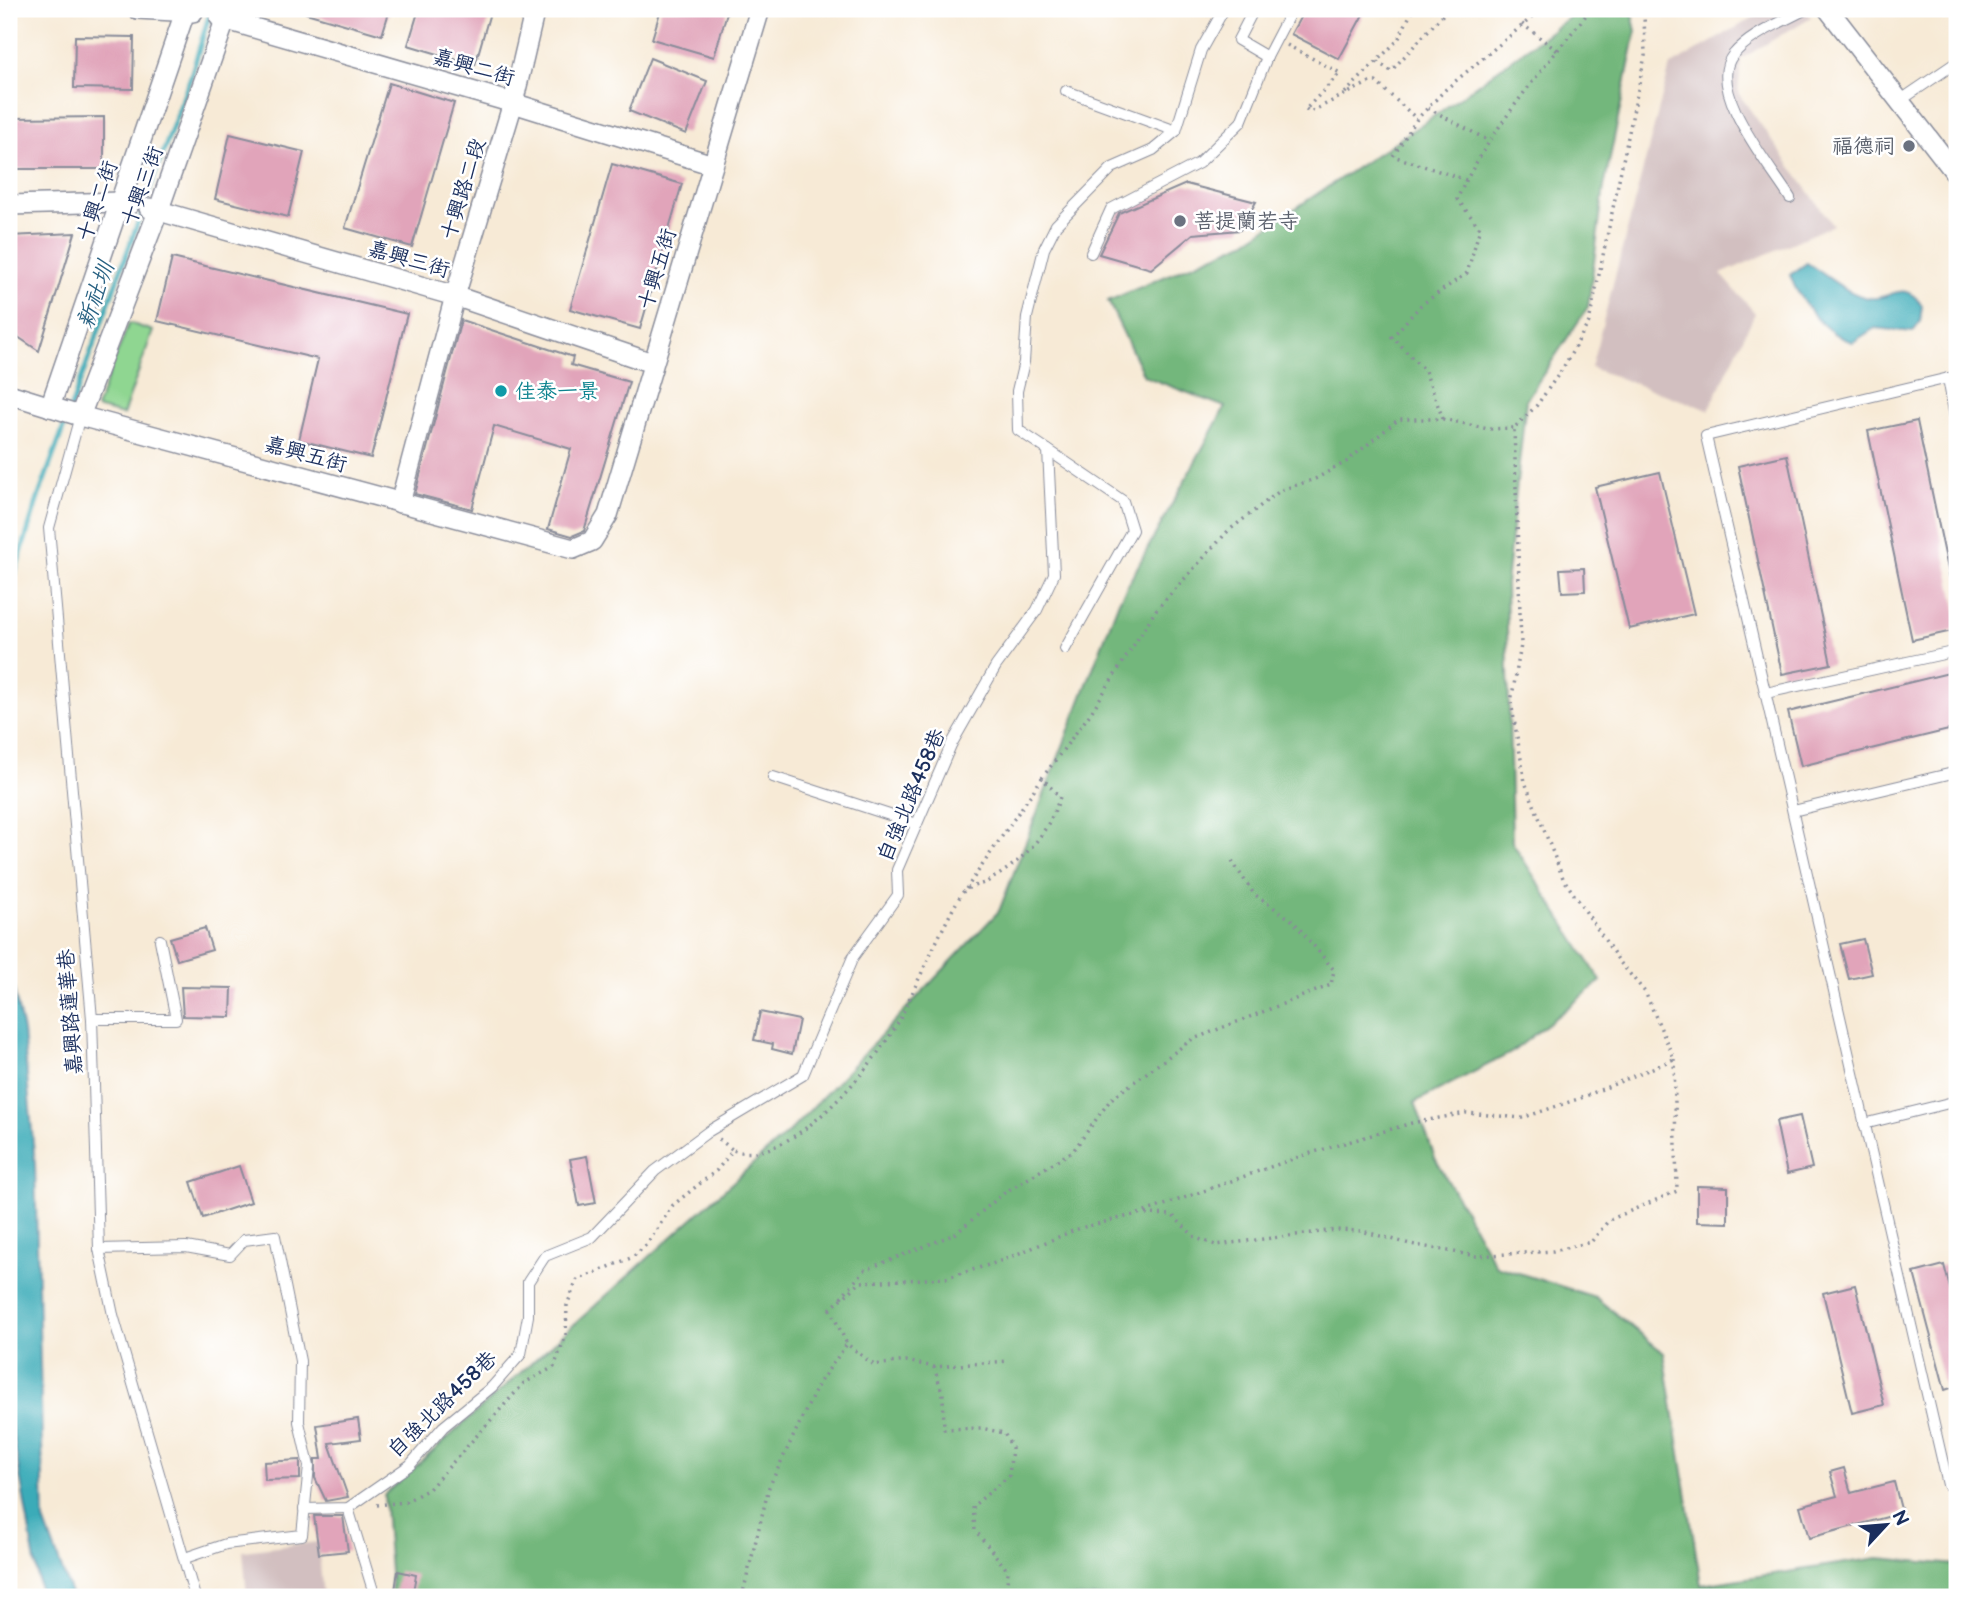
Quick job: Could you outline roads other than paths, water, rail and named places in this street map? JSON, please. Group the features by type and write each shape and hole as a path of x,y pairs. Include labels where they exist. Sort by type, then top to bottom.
{"street":[{"path":"137,9 188,10"},
{"name":"十興路二段","path":"400,503 455,296 513,103 535,9"},
{"name":"十興五街","path":"592,541 608,515 760,9"},
{"path":"1828,9 1957,175"},
{"name":"十興二街","path":"53,408 125,204 188,10"},
{"name":"嘉興二街","path":"225,15 713,165"},
{"name":"十興三街","path":"78,416 225,15"},
{"path":"9,205 125,204"},
{"name":"嘉興三街","path":"154,208 455,296 652,363"},
{"name":"嘉興五街","path":"9,394 78,416 573,549 592,541"}],"lane":[{"path":"1065,649 1132,530 1123,500 1018,429 1017,391 1024,362 1027,317 1044,249 1056,225 1112,168 1153,150 1177,131 1201,50 1224,9"},
{"path":"1254,9 1238,40 1267,57"},
{"path":"1091,253 1111,209 1199,163 1241,122 1267,57 1292,9"},
{"path":"1790,198 1738,119 1725,86 1731,57 1744,44 1806,9"},
{"path":"1901,100 1957,62"},
{"path":"1066,91 1177,131"},
{"path":"1948,1485 1706,436 1953,377 1957,429"},
{"name":"嘉興路蓮華巷","path":"78,416 49,528 92,1019 99,1249 113,1315 195,1597"},
{"name":"自強北路458巷","path":"348,1508 410,1465 443,1427 492,1387 521,1354 528,1316 528,1282 545,1256 592,1237 655,1171 709,1131 803,1075 853,957 898,895 897,870 951,745 996,666 1037,610 1054,574 1048,450"},
{"path":"1766,693 1957,651"},
{"path":"1793,811 1957,772"},
{"path":"773,777 917,824"},
{"path":"92,1019 176,1019 160,940"},
{"path":"1864,1124 1957,1101"},
{"path":"99,1249 186,1247 230,1255 244,1240 275,1236 300,1361 299,1422 309,1466 302,1535 226,1544 185,1558"},
{"path":"304,1509 348,1508 375,1597"}],"water":[{"path":"1807,263 1841,287 1864,297 1908,293 1922,305 1920,322 1913,332 1875,328 1853,342 1843,338 1814,316 1794,285 1790,275"},
{"path":"9,968 23,1031 35,1164 44,1520 72,1597 41,1597 9,1412"}],"waterway":[{"name":"新社圳","path":"9,592 38,498 191,76 211,9"}],"place":[{"name":"福德祠","path":"1909,146"},
{"name":"菩提蘭若寺","path":"1180,221"},
{"name":"佳泰一景","path":"501,391"}]}
